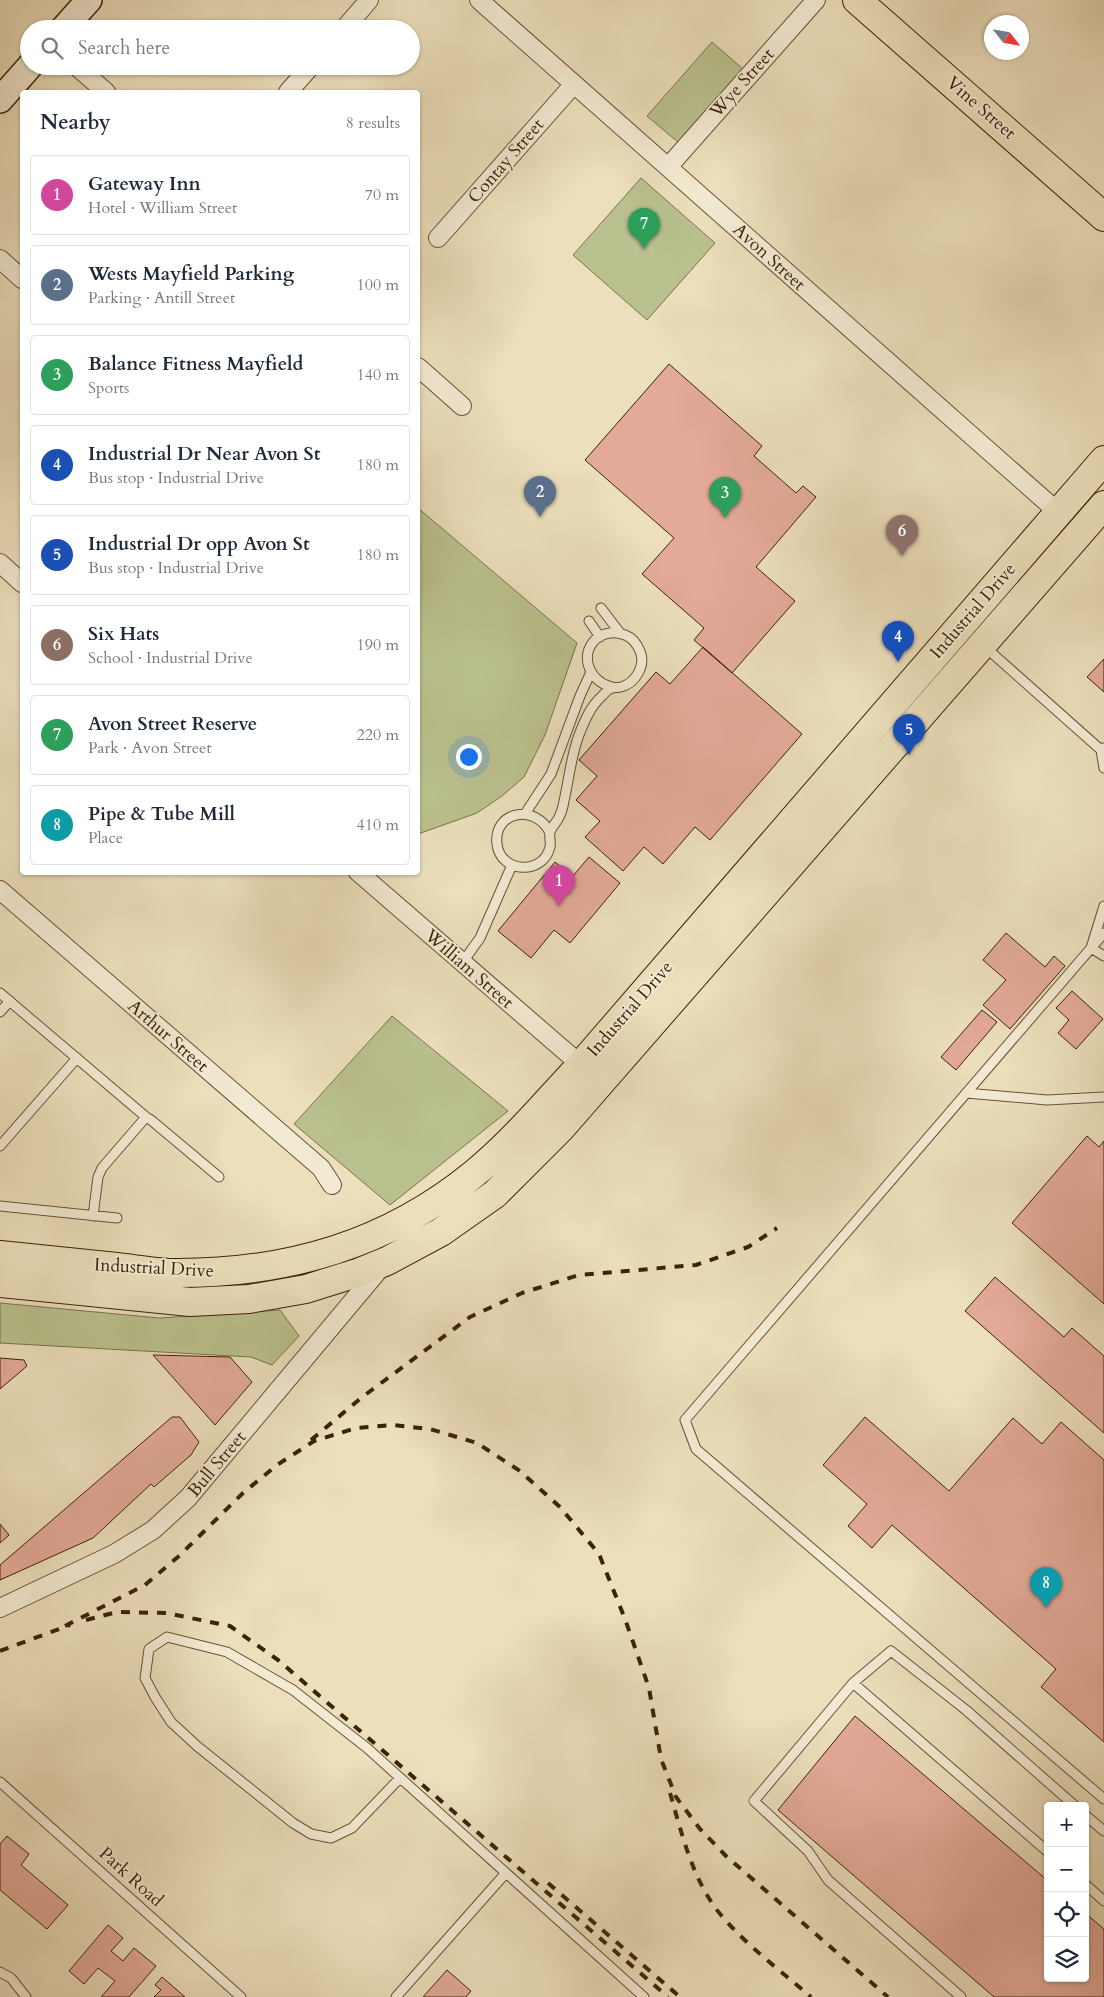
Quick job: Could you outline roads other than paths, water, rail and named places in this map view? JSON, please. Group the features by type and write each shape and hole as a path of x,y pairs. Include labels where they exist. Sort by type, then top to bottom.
{"main road":[{"name":"Vine Street","path":"857,0 1104,217"},
{"name":"Industrial Drive","path":"0,1283 190,1302 249,1298 306,1288 360,1272 387,1261 441,1232 495,1194 561,1128 971,635 1059,513 1104,460"},
{"name":"Industrial Drive","path":"0,1255 174,1273 232,1272 292,1263 347,1246 375,1235 427,1208 475,1173 519,1132 971,635 1104,505"}],"street":[{"path":"72,20 89,0"},
{"path":"352,20 369,0"},
{"name":"Avon Street","path":"479,0 1059,513"},
{"name":"Wye Street","path":"668,167 816,0"},
{"path":"0,100 22,75"},
{"path":"86,75 104,90"},
{"path":"290,90 304,75"},
{"name":"Contay Street","path":"438,238 574,84"},
{"path":"0,259 20,277"},
{"path":"420,369 462,406"},
{"path":"0,563 20,581"},
{"name":"William Street","path":"361,875 581,1065"},
{"name":"Arthur Street","path":"0,890 321,1168 332,1185"},
{"path":"496,1153 516,1172"},
{"name":"Bull Street","path":"0,1608 114,1554 153,1530 188,1498 387,1261"}],"lane":[{"path":"601,608 620,633"},
{"path":"589,621 600,637"},
{"path":"550,832 540,819 525,814 511,817 500,827 497,834 498,849 501,856 512,865 529,867 539,863 549,849 550,832 559,818 577,740 588,712 600,697 612,688 631,682 638,674 642,664 637,644 630,637 620,633 609,633 600,637 592,644 588,653 587,664 590,674 599,683 612,688"},
{"path":"971,635 1103,750 1104,768"},
{"path":"525,814 551,774 590,674"},
{"path":"462,962 480,938 512,865"},
{"path":"1091,948 1104,906"},
{"path":"1104,933 685,1420 696,1449 1104,1799"},
{"path":"1091,948 1104,956"},
{"path":"0,993 219,1177"},
{"path":"0,1012 10,1001"},
{"path":"0,1146 77,1058"},
{"path":"966,1094 1047,1100 1104,1097"},
{"path":"93,1216 98,1177 102,1168 146,1117"},
{"path":"0,1206 117,1218"},
{"path":"400,1778 352,1828 331,1838 312,1834 293,1823 197,1746 171,1722 155,1697 146,1678 149,1649 166,1637 227,1652 293,1690 367,1748 644,1997"},
{"path":"961,1997 828,1880 808,1851 754,1801 854,1684 891,1651 966,1710 1070,1802"},
{"path":"854,1684 1044,1849"},
{"name":"Park Road","path":"0,1782 241,1997"},
{"path":"1089,1818 1104,1831"},
{"path":"396,1997 505,1874"},
{"path":"1089,1888 1104,1901"},
{"path":"0,1972 11,1978 26,1997"}],"railway":[{"path":"311,1440 361,1398 470,1317 522,1293 579,1275 696,1265 748,1247 777,1228"},
{"path":"65,1626 145,1585 179,1556 243,1493 277,1465 314,1441 356,1428 393,1425 430,1429 477,1443 520,1471 560,1507 599,1554 625,1619 649,1688 661,1759 676,1797 700,1829 726,1856 888,1997"},
{"path":"86,1620 117,1612 166,1613 230,1626 278,1660 668,1997"},
{"path":"0,1651 70,1625"},
{"path":"670,1793 684,1841 696,1873 711,1902 731,1926 764,1958 811,1997"},
{"path":"548,1883 680,1997"}],"place":[{"name":"Avon Street Reserve","path":"644,249"},
{"name":"Wests Mayfield Parking","path":"540,517"},
{"name":"Balance Fitness Mayfield","path":"725,518"},
{"name":"Six Hats","path":"902,556"},
{"name":"Industrial Dr Near Avon St","path":"898,662"},
{"name":"Industrial Dr opp Avon St","path":"909,755"},
{"name":"Gateway Inn","path":"559,906"},
{"name":"Pipe & Tube Mill","path":"1046,1608"}]}
